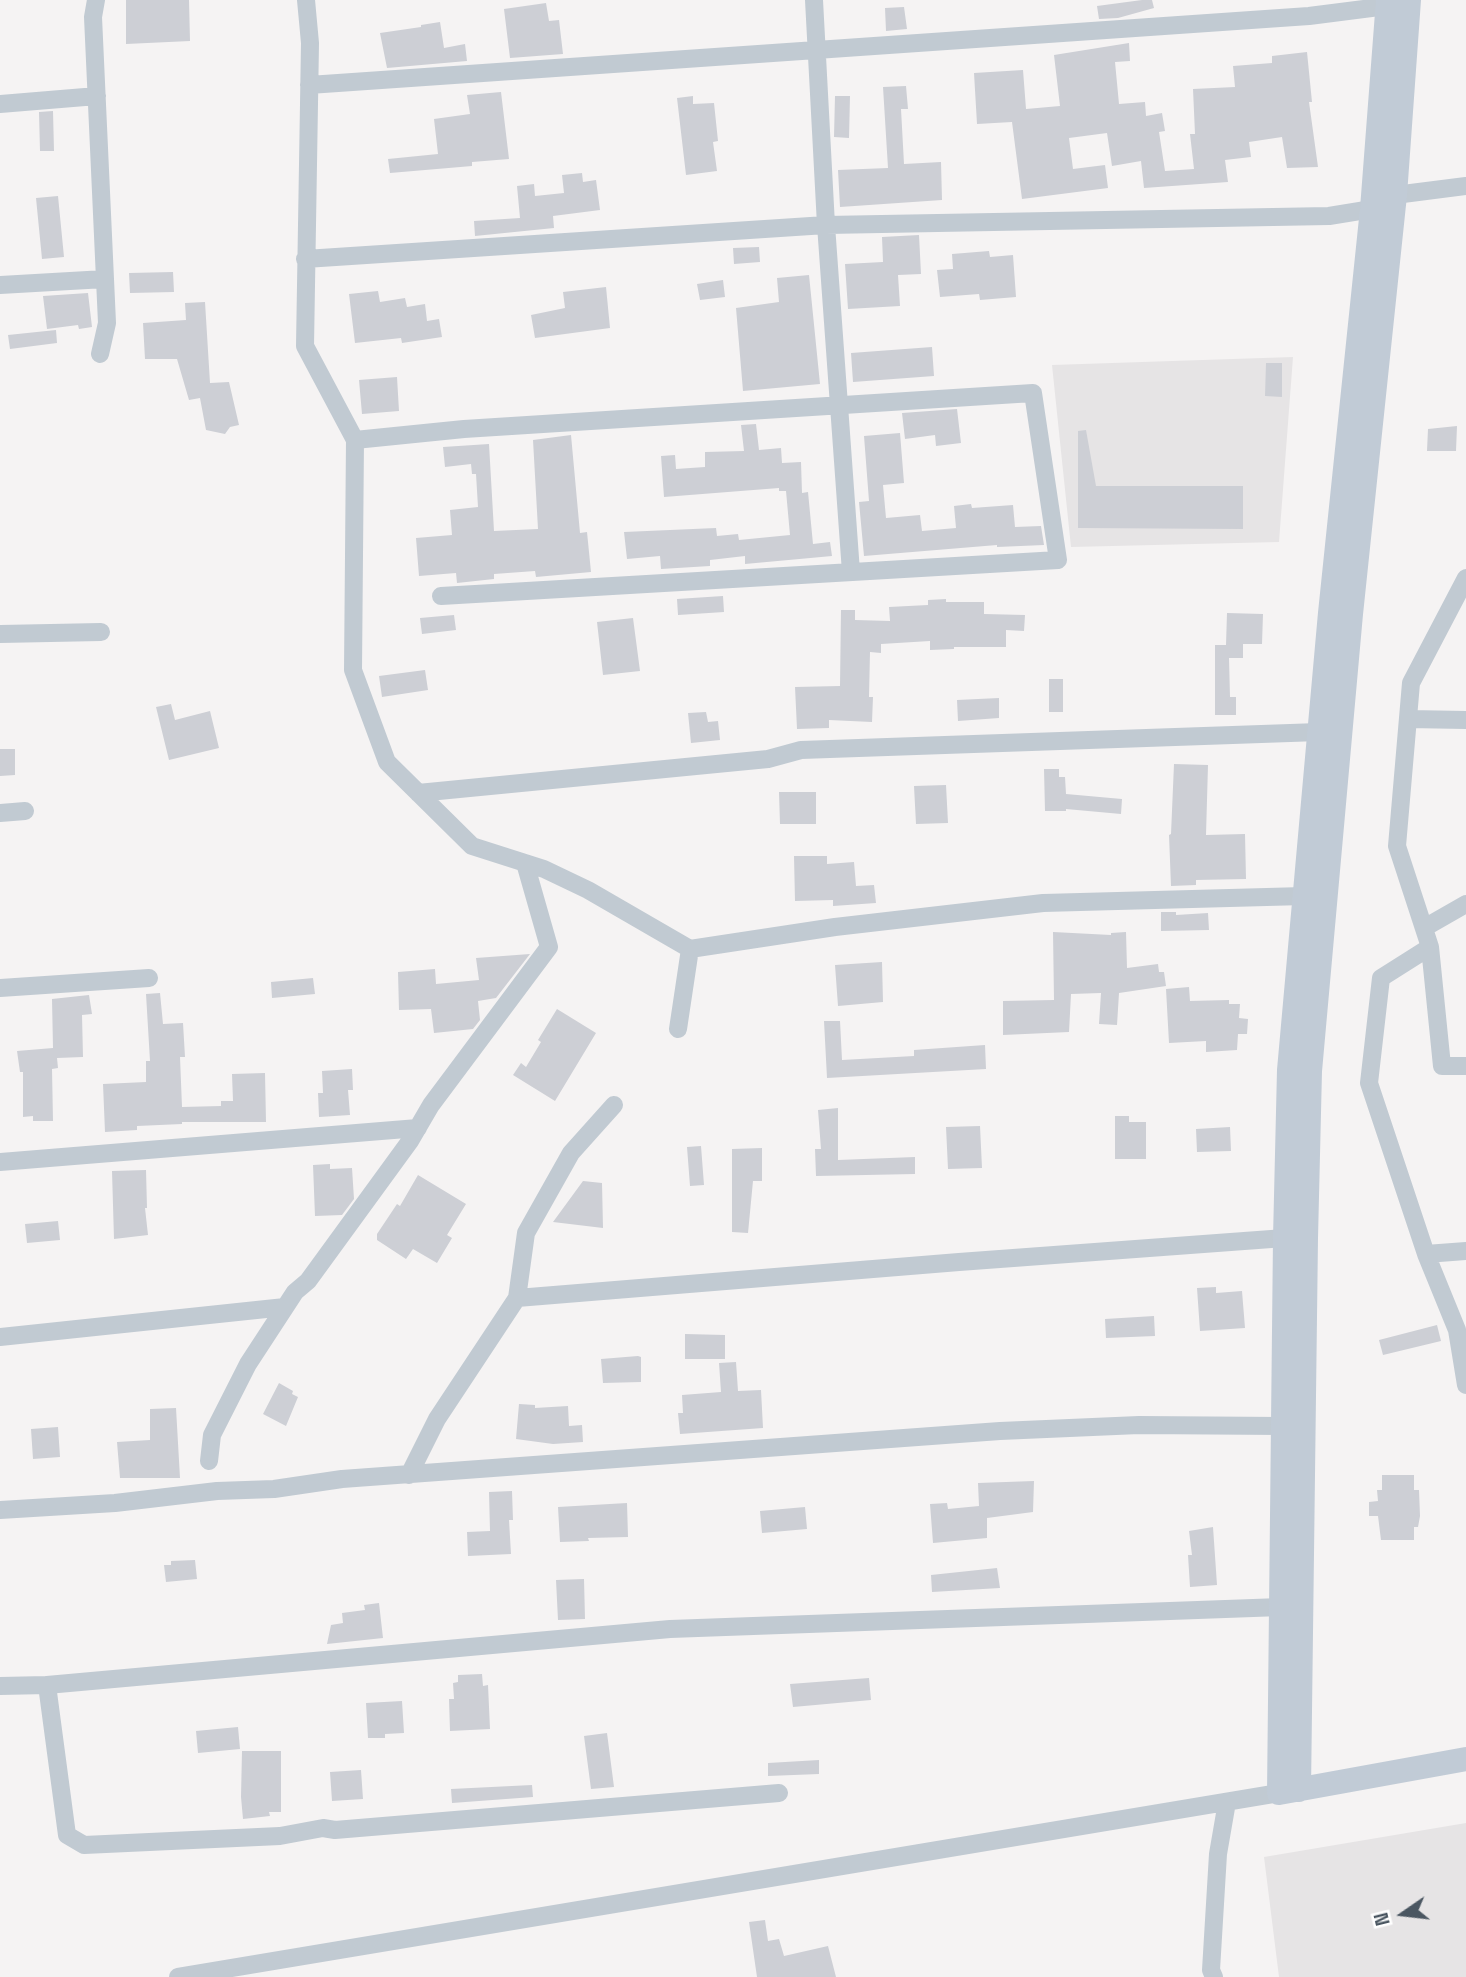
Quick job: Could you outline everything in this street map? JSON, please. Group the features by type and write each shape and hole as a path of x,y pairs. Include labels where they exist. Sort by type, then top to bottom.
{"street":[{"path":"96,0 93,17 107,323 100,354"},
{"path":"306,0 310,43 305,346 355,440 353,670 387,762 472,846 544,869 690,949 835,927 1043,903 1304,896"},
{"path":"814,0 826,225 851,572"},
{"path":"309,86 1309,16 1395,2"},
{"path":"1289,1791 1310,1071 1350,628 1395,195 1395,2"},
{"path":"1289,1791 1281,1607 1289,1070 1320,732 1395,2"},
{"path":"0,104 97,96"},
{"path":"1395,195 1466,186"},
{"path":"305,259 826,225 1329,216 1372,209"},
{"path":"0,285 104,279"},
{"path":"355,440 464,429 1033,393 1058,560 441,596"},
{"path":"1466,578 1411,683 1397,846 1430,947 1442,1066 1466,1066"},
{"path":"0,634 101,632"},
{"path":"1408,719 1466,720"},
{"path":"418,793 768,759 800,750 1320,732"},
{"path":"0,813 24,811"},
{"path":"209,1461 212,1434 248,1364 285,1307 295,1292 308,1282 418,1128 431,1105 549,947 525,863"},
{"path":"1423,928 1466,904"},
{"path":"1430,947 1381,978 1369,1083 1426,1254 1457,1330 1466,1385"},
{"path":"678,1029 690,949"},
{"path":"0,988 149,978"},
{"path":"409,1475 437,1419 517,1298 526,1233 571,1153 614,1105"},
{"path":"0,1162 418,1128"},
{"path":"517,1298 1285,1238"},
{"path":"1426,1254 1466,1251"},
{"path":"0,1337 285,1307"},
{"path":"0,1510 115,1503 217,1491 274,1489 342,1479 1000,1431 1139,1425 1283,1426"},
{"path":"0,1686 47,1685 670,1629 1281,1607"},
{"path":"47,1685 67,1835 83,1845 280,1836 323,1828 335,1830 779,1793"},
{"path":"178,1977 1227,1802 1466,1759"},
{"path":"1214,1977 1211,1970 1218,1854 1227,1802"}],"shaded area":[{"path":"1293,357 1279,542 1071,547 1052,365"},
{"path":"1466,1823 1466,1977 1279,1977 1264,1857"}],"building":[{"path":"126,0 189,0 190,41 126,44"},
{"path":"1152,0 1154,8 1118,18 1099,19 1097,6"},
{"path":"546,3 549,21 559,20 563,54 510,58 504,9"},
{"path":"904,7 907,29 886,31 885,8"},
{"path":"440,22 444,48 465,44 467,61 387,68 380,33"},
{"path":"1129,43 1130,61 1115,62 1119,104 1145,102 1146,116 1162,113 1165,131 1159,132 1165,171 1194,169 1190,134 1195,134 1193,89 1235,87 1233,66 1272,63 1272,56 1307,52 1312,102 1309,102 1318,167 1287,168 1282,137 1249,142 1251,157 1225,160 1228,182 1144,188 1141,161 1112,166 1107,133 1069,138 1073,169 1105,165 1108,188 1022,199 1012,122 977,124 974,73 1023,70 1026,109 1060,106 1054,55"},
{"path":"906,86 908,109 901,109 904,164 941,162 942,200 840,207 838,170 888,168 883,87"},
{"path":"501,92 509,159 472,162 472,166 390,173 388,159 438,154 434,119 470,114 467,95"},
{"path":"693,96 693,104 714,103 718,141 713,142 717,171 686,175 677,98"},
{"path":"835,96 850,96 849,138 834,137"},
{"path":"53,111 54,151 40,151 39,112"},
{"path":"582,173 583,182 596,180 600,210 553,216 554,228 475,236 474,221 520,218 517,186 534,184 535,196 564,193 562,175"},
{"path":"58,196 64,257 42,259 36,198"},
{"path":"919,235 921,274 898,275 900,306 848,309 845,264 883,262 882,237"},
{"path":"759,247 760,262 734,264 733,248"},
{"path":"989,251 990,257 1013,255 1016,297 980,300 979,294 940,297 937,270 953,269 952,254"},
{"path":"173,272 174,292 130,293 129,273"},
{"path":"809,275 820,384 743,391 736,308 779,302 777,278"},
{"path":"723,280 725,297 700,300 697,284"},
{"path":"606,287 610,328 535,338 531,315 565,308 563,292"},
{"path":"378,291 380,302 405,298 407,307 425,304 427,321 439,319 442,337 402,343 401,338 355,343 349,294"},
{"path":"88,293 92,327 79,329 78,325 47,329 43,296"},
{"path":"205,302 210,383 229,382 239,425 230,427 225,434 206,430 200,398 189,400 177,359 145,359 143,323 186,320 185,303"},
{"path":"56,330 57,343 10,349 8,335"},
{"path":"932,347 934,376 853,382 851,353"},
{"path":"1266,363 1282,363 1282,397 1265,396"},
{"path":"397,377 399,411 362,414 359,380"},
{"path":"957,409 961,443 936,446 935,435 905,439 902,413"},
{"path":"756,424 759,450 781,448 782,463 801,462 802,493 808,492 813,544 830,542 832,556 745,564 745,556 710,560 710,566 661,569 660,556 627,559 624,532 716,528 717,536 738,534 739,540 790,535 786,491 779,491 779,488 664,497 661,456 675,455 676,469 705,467 705,452 744,451 741,425"},
{"path":"1457,426 1456,451 1427,451 1428,429"},
{"path":"1086,430 1096,486 1243,486 1243,529 1078,528 1078,431"},
{"path":"900,433 904,483 883,485 886,518 920,515 922,531 956,528 954,506 971,504 972,508 1013,505 1015,527 1041,526 1044,545 997,545 864,556 859,502 869,501 864,436"},
{"path":"571,435 580,533 587,532 591,572 536,577 535,571 494,574 494,579 457,583 456,573 419,576 416,538 452,535 450,510 478,507 476,474 472,474 471,464 445,467 443,447 489,444 494,531 538,529 533,440"},
{"path":"723,596 724,612 678,615 677,599"},
{"path":"946,599 946,602 984,602 984,614 1025,615 1024,631 1006,630 1006,647 930,650 930,641 881,644 881,653 870,652 869,697 873,697 872,722 829,720 829,728 797,729 795,687 840,686 841,610 855,610 855,620 890,621 889,607 928,605 928,600"},
{"path":"1227,613 1263,614 1262,644 1243,644 1243,658 1229,658 1230,697 1236,697 1236,715 1215,715 1215,645 1226,645"},
{"path":"454,615 456,630 422,634 420,618"},
{"path":"633,618 640,671 603,675 597,622"},
{"path":"425,670 428,690 382,697 379,676"},
{"path":"1049,679 1063,679 1063,712 1049,712"},
{"path":"999,698 999,718 958,721 957,700"},
{"path":"171,704 175,720 210,711 219,748 169,760 156,707"},
{"path":"706,712 708,722 718,721 720,740 691,743 688,713"},
{"path":"0,749 15,749 15,775 0,776"},
{"path":"1174,764 1208,765 1206,835 1245,834 1246,879 1196,880 1196,885 1171,886 1169,835"},
{"path":"1044,769 1059,769 1059,777 1065,777 1066,794 1122,799 1121,814 1066,809 1045,811"},
{"path":"946,785 948,823 916,824 914,786"},
{"path":"779,792 816,792 816,824 780,824"},
{"path":"794,856 827,856 827,864 854,862 856,886 874,885 876,903 833,906 833,900 795,901"},
{"path":"1161,912 1176,912 1176,915 1208,913 1209,930 1161,931"},
{"path":"1053,932 1111,935 1126,932 1127,968 1158,964 1159,972 1164,972 1166,986 1119,993 1117,1025 1099,1024 1101,993 1071,994 1069,1032 1003,1035 1003,1001 1054,1000"},
{"path":"530,954 496,998 478,1001 480,1020 473,1029 434,1033 431,1009 399,1010 398,972 435,969 436,984 479,980 476,958"},
{"path":"882,962 883,1002 838,1006 835,965"},
{"path":"313,978 315,994 272,998 271,982"},
{"path":"1189,987 1190,1001 1229,1000 1229,1004 1240,1004 1239,1018 1248,1019 1247,1034 1238,1034 1237,1050 1206,1052 1206,1041 1169,1043 1166,989"},
{"path":"160,993 163,1024 183,1023 185,1057 180,1057 182,1107 221,1106 221,1101 233,1101 232,1074 265,1073 266,1122 182,1122 137,1126 137,1130 105,1132 103,1084 146,1082 146,1061 150,1061 146,994"},
{"path":"89,995 92,1014 82,1015 83,1057 57,1058 58,1068 52,1069 53,1121 33,1121 33,1116 23,1117 23,1072 20,1072 17,1051 53,1048 52,999"},
{"path":"557,1009 596,1033 555,1101 513,1075 521,1063 526,1067 541,1042 538,1040"},
{"path":"824,1021 840,1021 842,1060 914,1056 914,1050 985,1045 986,1069 827,1078"},
{"path":"352,1069 353,1090 348,1090 350,1115 319,1117 318,1093 323,1093 322,1071"},
{"path":"838,1108 838,1160 915,1157 915,1174 816,1176 815,1149 821,1149 818,1110"},
{"path":"1115,1116 1129,1116 1129,1122 1146,1122 1146,1159 1115,1159"},
{"path":"980,1126 982,1168 948,1169 946,1127"},
{"path":"1230,1127 1231,1151 1197,1152 1196,1129"},
{"path":"701,1146 704,1185 690,1186 687,1147"},
{"path":"762,1148 762,1181 753,1181 748,1233 732,1232 732,1149"},
{"path":"330,1164 330,1169 352,1168 354,1199 342,1215 315,1216 313,1165"},
{"path":"146,1170 145,1208 148,1235 114,1239 112,1171"},
{"path":"418,1175 466,1204 447,1235 452,1238 437,1263 413,1249 406,1259 377,1240 377,1234 397,1204 400,1206"},
{"path":"583,1181 602,1183 603,1228 553,1222"},
{"path":"58,1221 60,1240 27,1243 25,1224"},
{"path":"1216,1287 1216,1293 1242,1291 1245,1328 1200,1331 1197,1288"},
{"path":"1154,1316 1155,1336 1106,1338 1105,1319"},
{"path":"1437,1325 1441,1341 1383,1355 1379,1340"},
{"path":"685,1334 725,1335 725,1359 685,1359"},
{"path":"641,1357 641,1382 603,1383 601,1359"},
{"path":"736,1362 738,1391 761,1390 763,1428 680,1434 678,1413 683,1413 682,1395 721,1392 719,1363"},
{"path":"279,1383 298,1397 286,1426 263,1414"},
{"path":"519,1404 535,1405 535,1408 568,1406 569,1426 582,1425 583,1442 553,1444 516,1439"},
{"path":"176,1408 180,1478 120,1478 117,1442 150,1440 150,1409"},
{"path":"58,1427 60,1457 33,1459 31,1429"},
{"path":"1382,1475 1414,1475 1414,1490 1419,1490 1420,1516 1418,1527 1414,1527 1414,1540 1381,1540 1378,1516 1369,1516 1369,1502 1378,1501 1377,1490 1382,1490"},
{"path":"1034,1481 1033,1512 987,1518 987,1538 933,1543 930,1504 947,1503 948,1509 979,1506 978,1483"},
{"path":"512,1491 513,1520 509,1520 511,1554 468,1556 467,1532 490,1531 489,1492"},
{"path":"627,1503 628,1537 560,1542 558,1507"},
{"path":"805,1507 807,1529 762,1533 760,1511"},
{"path":"1213,1527 1217,1585 1190,1587 1188,1555 1192,1555 1189,1531"},
{"path":"195,1560 197,1579 166,1582 164,1565 171,1565 171,1561"},
{"path":"997,1568 1000,1588 932,1592 931,1575"},
{"path":"584,1579 585,1619 558,1620 556,1580"},
{"path":"379,1603 383,1638 327,1644 331,1625 343,1623 342,1613 365,1610 364,1605"},
{"path":"482,1674 483,1686 488,1685 490,1729 450,1731 449,1699 454,1699 453,1683 458,1682 458,1675"},
{"path":"869,1678 871,1700 793,1707 790,1684"},
{"path":"402,1701 404,1733 385,1734 385,1738 368,1738 366,1703"},
{"path":"238,1727 240,1749 198,1753 196,1731"},
{"path":"607,1733 614,1787 591,1789 584,1736"},
{"path":"242,1751 281,1751 281,1812 269,1812 270,1816 243,1819"},
{"path":"819,1760 819,1774 768,1776 768,1763"},
{"path":"361,1770 363,1799 332,1801 330,1772"},
{"path":"532,1785 533,1797 452,1803 451,1789"},
{"path":"765,1920 768,1941 779,1939 784,1956 828,1946 836,1977 757,1977 749,1922"}]}
